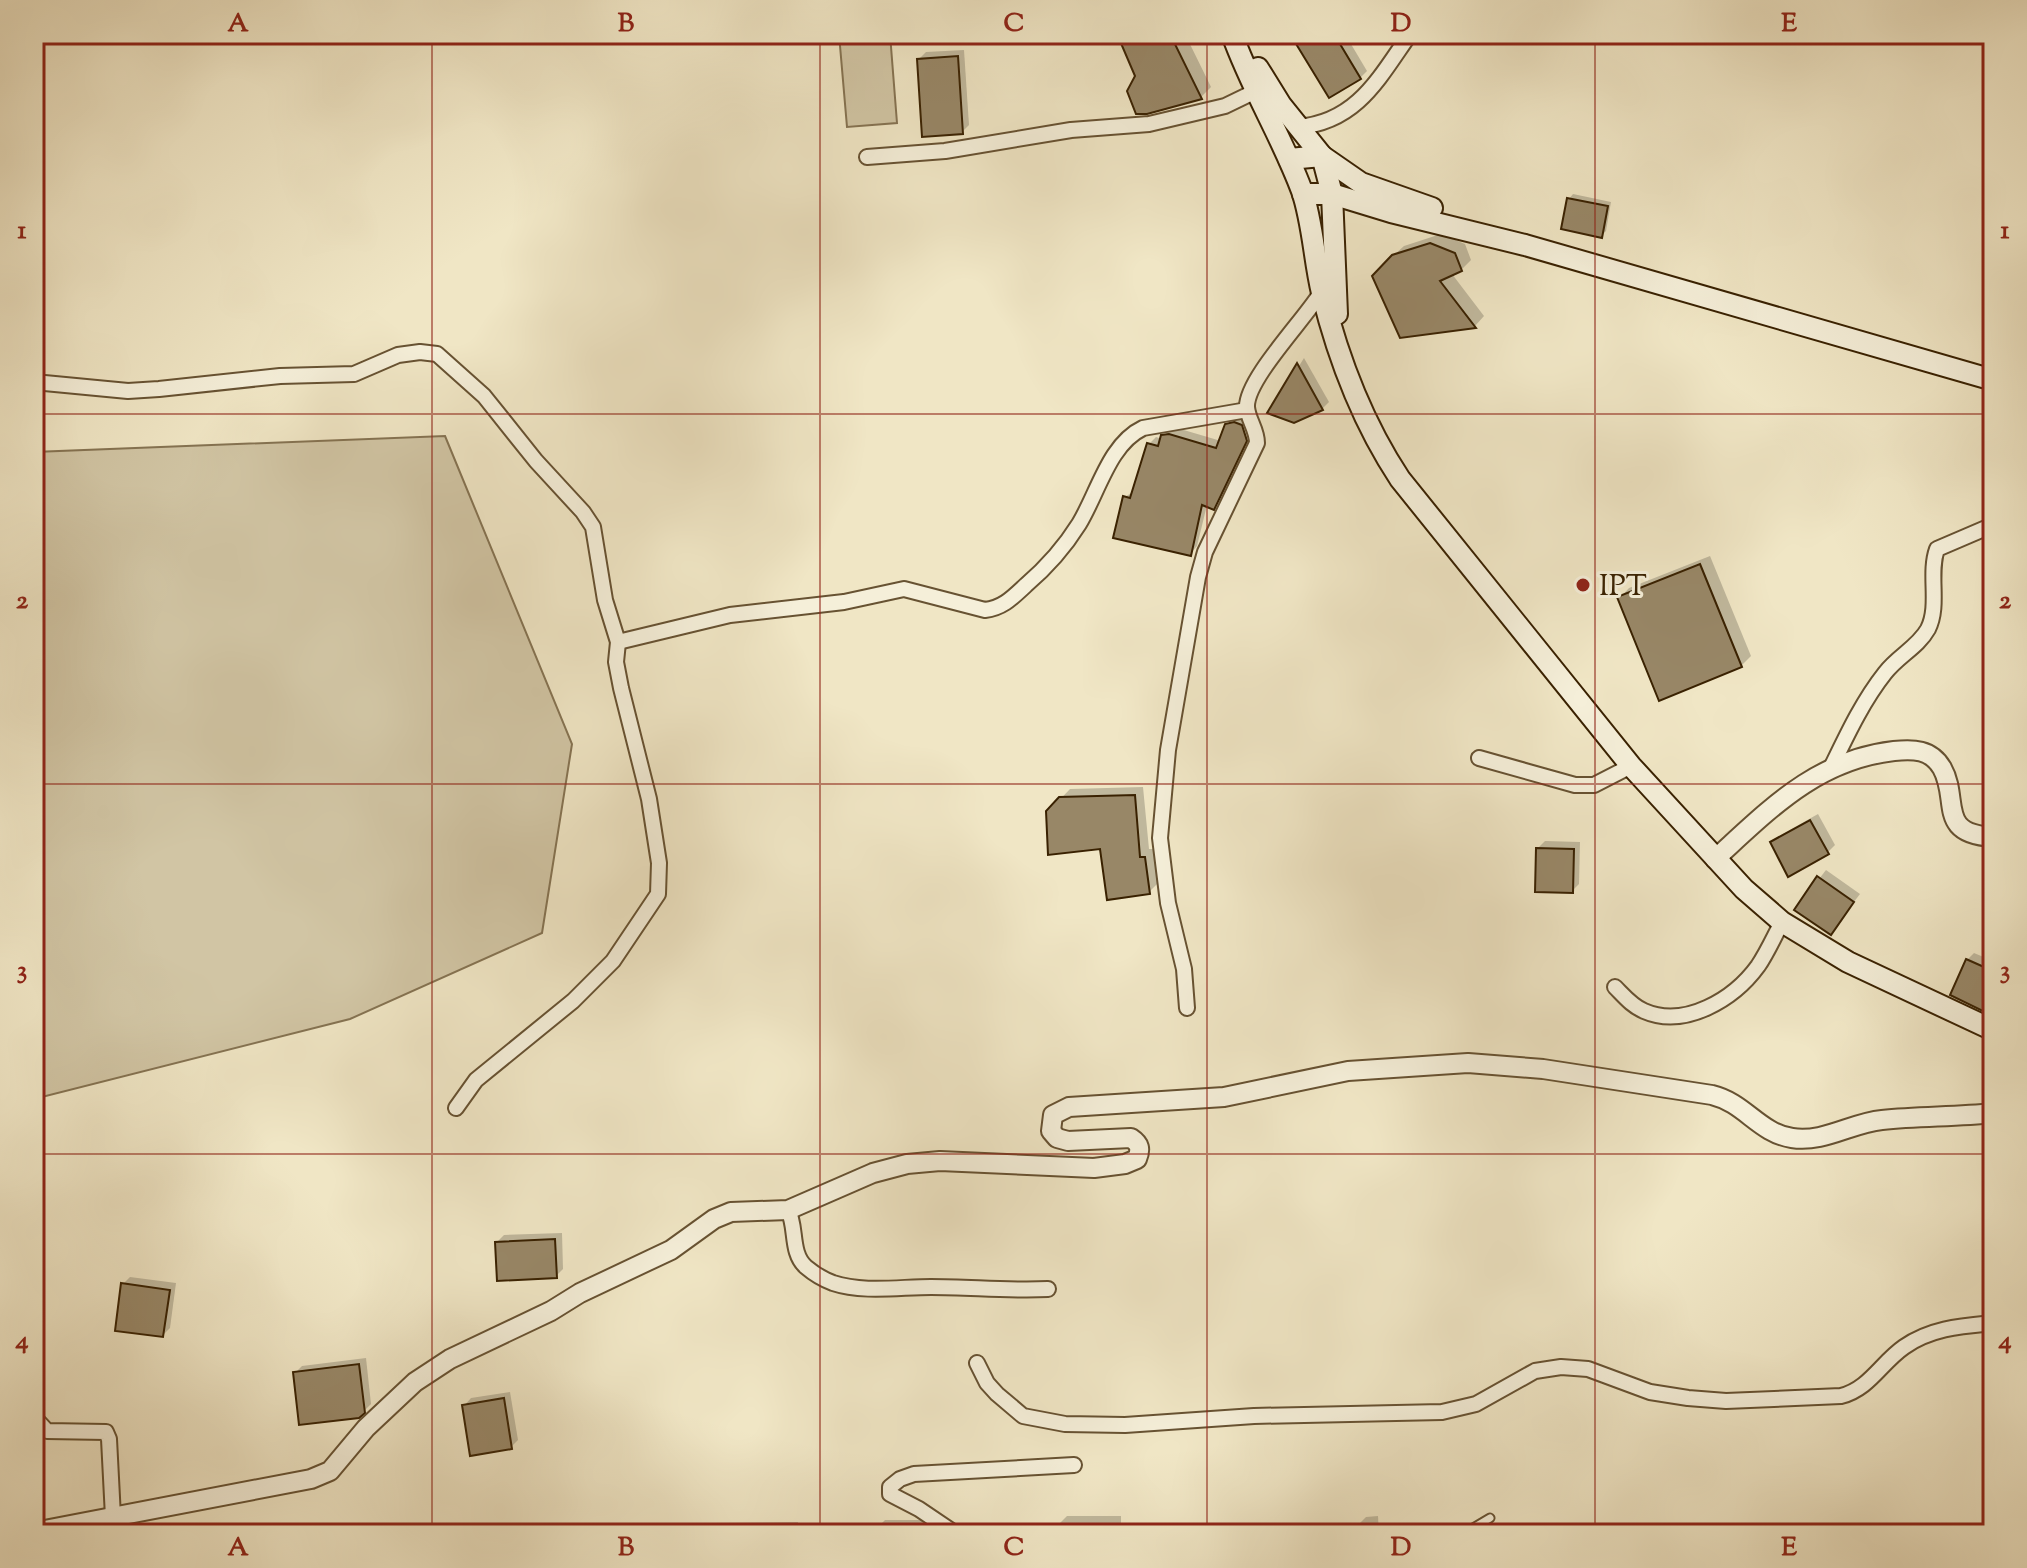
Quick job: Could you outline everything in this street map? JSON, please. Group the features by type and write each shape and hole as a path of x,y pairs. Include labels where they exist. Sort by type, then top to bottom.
{"main road":[{"path":"1234,34 1303,194 1322,291 1339,350 1363,414 1400,479 1631,766 1715,859 1782,922 1848,962 1993,1030"},
{"path":"1234,34 1269,88 1322,156 1361,183 1488,227 1525,245"},
{"path":"1289,159 1322,156"},
{"path":"1322,156 1332,194 1339,350"},
{"path":"1303,194 1332,194 1525,245 1993,380"}],"street":[{"path":"1298,127 1317,126 1356,106 1410,34"},
{"path":"867,157 945,151 1071,130 1149,124 1225,106 1256,91"},
{"path":"1187,1008 1184,969 1162,867 1161,817 1173,719 1205,552 1257,443 1255,427 1247,410 1248,399 1258,379 1322,291"},
{"path":"34,382 128,391 159,389 280,376 354,374 398,355 420,352 437,354 484,396 593,527 605,600 618,642 616,662 649,799 659,863 658,894 613,961 563,1010 476,1080 456,1108"},
{"path":"618,642 730,615 819,606 904,589 985,610 995,609 1010,601 1059,554 1121,444 1131,434 1143,428 1247,410"},
{"path":"1830,770 1883,675 1897,657 1922,639 1930,625 1937,549 1993,525"},
{"path":"1715,859 1784,796 1804,782 1856,758 1876,753 1919,750 1931,756 1943,769 1957,824 1967,832 1993,837"},
{"path":"1479,758 1575,785 1594,785 1631,766"},
{"path":"1615,987 1631,1003 1654,1014 1676,1015 1715,1005 1733,994 1757,967 1782,922"},
{"path":"34,1532 326,1474 345,1450 415,1382 450,1359 671,1250 714,1219 731,1212 788,1210 873,1173 907,1164 940,1161 1094,1168 1125,1164 1137,1159 1140,1151 1138,1143 1131,1138 1068,1141 1057,1138 1051,1131 1053,1115 1069,1107 1224,1097 1348,1071 1468,1063 1508,1065 1729,1099 1763,1126 1793,1139 1815,1139 1859,1124 1882,1120 1993,1113"},
{"path":"788,1210 793,1219 798,1255 805,1266 831,1282 874,1288 934,1287 1007,1292 1048,1289"},
{"path":"977,1363 987,1383 1023,1416 1051,1423 1125,1425 1254,1416 1442,1412 1476,1404 1535,1371 1561,1367 1597,1371 1650,1392 1688,1398 1726,1401 1841,1396 1865,1385 1894,1355 1921,1337 1940,1330 1993,1323"},
{"path":"34,1417 47,1431 106,1432 109,1439 113,1517"},
{"path":"956,1534 919,1509 894,1497 890,1494 890,1487 914,1474 1074,1465"}],"lane":[{"path":"1463,1534 1490,1518"}],"shaded area":[{"path":"839,34 890,34 897,123 847,127"},
{"path":"445,436 572,744 542,933 350,1019 34,1099 34,452"}],"building":[{"path":"1117,34 1170,34 1202,99 1147,114 1136,114 1127,91 1135,76"},
{"path":"1290,34 1334,34 1361,79 1329,98"},
{"path":"958,56 963,134 922,137 917,59"},
{"path":"1567,198 1608,206 1602,238 1561,229"},
{"path":"1430,243 1455,253 1462,271 1440,281 1476,328 1400,338 1372,276 1392,255"},
{"path":"1297,363 1323,410 1294,423 1267,413"},
{"path":"1234,422 1242,425 1247,441 1214,510 1202,505 1191,556 1113,538 1123,496 1130,498 1147,443 1158,446 1161,435 1169,434 1216,448 1225,424"},
{"path":"1700,564 1742,667 1659,701 1617,597"},
{"path":"1135,795 1140,857 1145,857 1150,894 1107,900 1100,849 1048,855 1046,811 1059,797"},
{"path":"1810,820 1829,854 1788,877 1770,842"},
{"path":"1536,848 1574,849 1573,893 1535,892"},
{"path":"1817,876 1854,902 1831,935 1794,910"},
{"path":"1966,959 1993,971 1993,1016 1950,995"},
{"path":"555,1239 557,1278 497,1281 495,1242"},
{"path":"121,1283 170,1290 163,1337 115,1331"},
{"path":"359,1364 365,1413 359,1418 299,1425 293,1372"},
{"path":"504,1398 512,1449 470,1456 462,1405"}],"place":[{"name":"IPT","path":"1583,585"}]}
